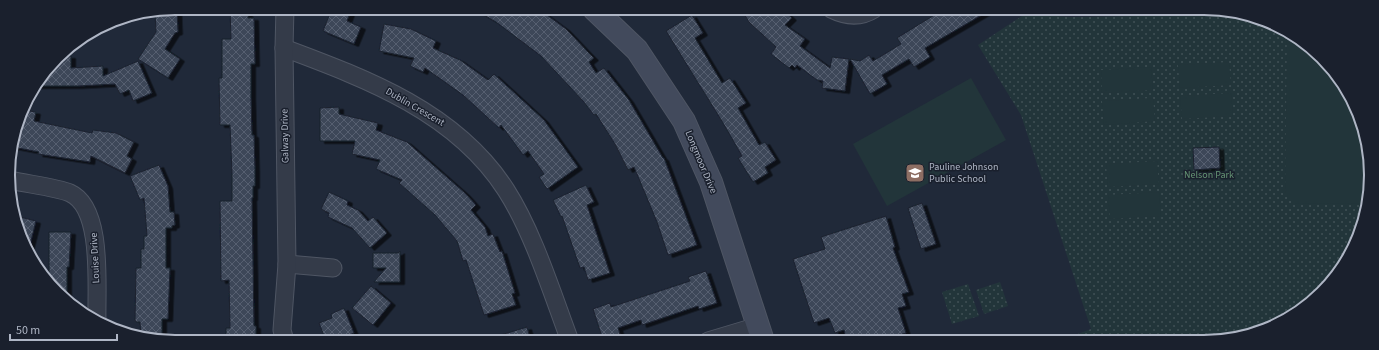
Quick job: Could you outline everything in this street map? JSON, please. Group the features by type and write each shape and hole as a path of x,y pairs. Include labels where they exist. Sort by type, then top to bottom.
{"street":[{"name":"Galway Drive","path":"284,335 282,330 287,264 285,15"},
{"name":"Longmoor Drive","path":"600,15 637,50 684,121 711,182 760,333"},
{"name":"Dublin Crescent","path":"284,48 346,71 402,98 444,124 483,159 506,191 526,228 568,335"},
{"name":"Louise Drive","path":"15,181 70,193 84,204 92,222 96,250 97,315"},
{"path":"287,264 333,268"},
{"path":"747,335 760,333"}],"green space":[{"name":"Nelson Park","path":"1023,15 1071,17 1214,15 1245,20 1265,27 1293,42 1317,62 1331,78 1343,95 1359,134 1364,165 1363,196 1356,226 1343,255 1317,288 1301,302 1284,314 1265,323 1245,330 1225,334 1075,335 1091,329 1021,115 978,45"},
{"path":"1287,38 1317,62 1343,95 1359,134 1363,154 1364,185 1362,203 1295,204 1285,195"},
{"path":"1229,62 1231,85 1180,88 1178,65"},
{"path":"1151,67 1153,90 1102,93 1101,70"},
{"path":"971,78 1006,140 887,206 853,144"},
{"path":"1231,93 1233,116 1182,119 1180,96"},
{"path":"1153,98 1155,121 1104,125 1102,101"},
{"path":"1157,161 1159,184 1108,187 1106,164"},
{"path":"1159,192 1161,216 1110,219 1108,195"},
{"path":"1000,282 1008,306 984,314 976,290"},
{"path":"968,284 979,316 952,324 942,292"}],"building":[{"path":"177,15 178,32 175,33 165,49 180,59 168,78 138,59 156,32 155,16"},
{"path":"230,15 248,15 248,18 254,18 255,64 251,64 251,98 255,170 255,186 253,186 252,198 254,326 256,326 256,335 226,335 226,328 230,328 229,280 221,281 220,201 232,201 232,174 230,125 220,125 219,78 222,78 222,39 231,39"},
{"path":"329,15 349,15 347,21 361,27 354,44 323,31"},
{"path":"484,15 547,15 566,29 594,58 589,62 596,73 604,68 629,100 664,158 697,245 668,255 657,222 634,167 628,170 615,144 596,114 594,115 541,56 496,22"},
{"path":"692,15 703,33 695,38 722,83 730,78 746,103 738,108 759,145 765,142 776,160 765,167 768,173 753,182 738,158 742,156 723,123 666,31"},
{"path":"745,15 789,15 792,18 785,25 805,39 800,46 830,68 832,57 849,59 845,91 822,88 823,81 817,80 797,65 795,68 792,65 789,68 771,54 776,47 749,22"},
{"path":"934,15 982,15 925,48 930,57 914,67 909,59 882,75 887,84 870,94 850,59 860,61 869,55 873,61 901,44 897,38"},
{"path":"384,24 411,29 436,41 433,48 460,60 488,80 494,74 544,120 578,167 547,189 539,177 544,174 528,151 523,155 501,125 499,128 463,95 425,68 423,72 410,66 414,58 379,51"},
{"path":"71,56 71,68 103,66 103,76 138,61 152,93 133,101 129,90 120,94 115,84 42,86 62,62"},
{"path":"339,107 339,114 378,123 376,130 407,142 465,193 476,205 471,210 485,227 488,236 493,234 500,252 502,251 515,293 512,294 516,305 484,315 466,260 463,261 457,241 435,215 399,183 402,180 376,169 380,160 352,154 355,141 320,141 320,108"},
{"path":"29,111 36,112 34,121 92,133 93,130 116,133 134,142 127,156 132,159 125,173 91,156 90,162 38,154 39,152 17,148 23,124"},
{"path":"1219,147 1220,168 1194,170 1193,148"},
{"path":"159,165 168,186 170,212 174,212 175,225 172,226 172,228 166,228 166,268 170,268 168,319 162,319 162,335 141,331 140,322 136,322 135,320 136,268 141,268 141,249 144,249 144,236 147,236 144,198 140,200 130,176"},
{"path":"586,185 594,202 587,205 610,273 588,280 584,267 580,268 562,216 561,217 553,200"},
{"path":"329,192 348,201 347,205 358,210 368,221 373,217 387,233 370,248 352,228 328,217 329,213 321,209"},
{"path":"922,203 936,244 921,249 908,208"},
{"path":"886,216 895,247 893,248 909,292 902,294 906,306 898,308 906,333 899,335 845,335 844,330 835,333 829,318 814,323 793,259 825,249 821,237"},
{"path":"20,217 36,221 30,243"},
{"path":"49,232 71,232 69,267 67,267 67,292 49,273"},
{"path":"400,251 400,282 374,282 386,268 373,268 373,253 398,253"},
{"path":"706,271 717,303 699,309 698,306 642,325 641,320 618,328 620,334 617,335 601,335 593,309 610,303 611,307 690,281 688,277"},
{"path":"371,286 391,303 373,325 352,308"},
{"path":"344,308 354,333 349,335 324,335 319,323 332,318 331,314"},
{"path":"527,327 529,335 501,335"}],"place":[{"name":"Pauline Johnson Public School","path":"915,173"}]}
